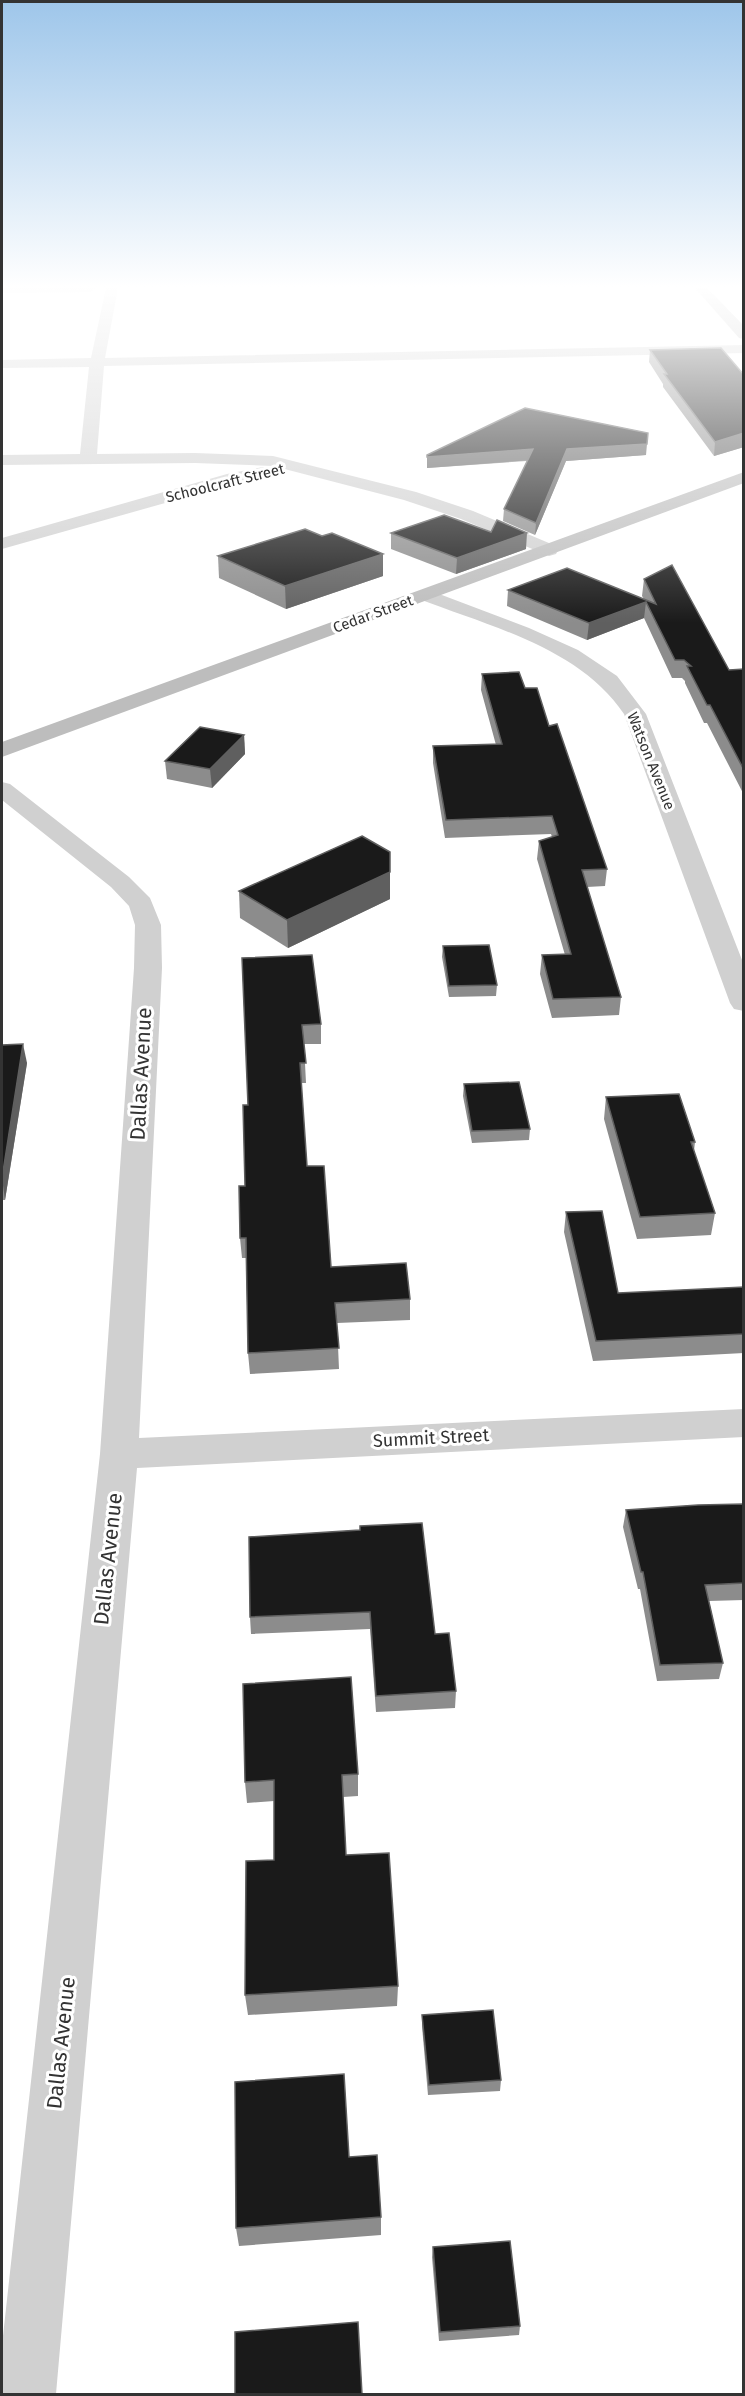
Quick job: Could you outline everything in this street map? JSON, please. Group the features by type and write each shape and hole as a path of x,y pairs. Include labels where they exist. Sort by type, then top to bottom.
{"main road":[{"name":"Cedar Street","path":"2,750 744,477"}],"street":[{"path":"88,458 93,400"},
{"path":"2,460 238,459 297,465"},
{"name":"Schoolcraft Street","path":"2,544 233,478 297,465 410,496 467,515 549,550"},
{"name":"Watson Avenue","path":"426,595 557,649 607,680 622,694 635,714 744,1003"},
{"name":"Dallas Avenue","path":"2,789 120,882 141,904 148,925 148,968 119,1454 26,2394"},
{"name":"Summit Street","path":"119,1454 744,1423"}],"building":[{"path":"683,400 744,400 744,433 715,442"},
{"path":"525,408 648,433 647,444 567,449 536,523 504,509 533,449 427,457"},
{"path":"444,515 491,532 497,520 527,533 457,558 391,533"},
{"path":"305,529 322,536 332,533 383,554 285,586 218,556"},
{"path":"672,565 729,670 744,669 744,770 687,666 691,666 684,660 675,660 646,602 589,623 508,590 567,568 656,604 644,579"},
{"path":"519,672 525,688 537,688 549,726 557,724 607,869 582,870 621,997 553,999 542,955 571,954 539,841 558,835 552,816 446,820 433,746 502,744 482,674"},
{"path":"200,727 244,735 210,769 165,761"},
{"path":"362,836 390,852 390,872 287,920 239,891"},
{"path":"489,945 497,985 449,986 443,946"},
{"path":"312,955 321,1024 302,1025 306,1063 300,1063 307,1166 324,1166 331,1267 406,1263 410,1299 335,1303 339,1348 248,1353 246,1238 240,1238 239,1186 245,1186 243,1105 248,1105 242,958"},
{"path":"23,1044 2,1178 2,1045"},
{"path":"519,1082 530,1129 472,1131 464,1084"},
{"path":"679,1094 695,1142 691,1142 715,1213 640,1217 606,1097"},
{"path":"602,1211 618,1293 744,1287 744,1334 596,1341 566,1212"},
{"path":"744,1504 744,1583 705,1585 723,1663 660,1665 643,1572 641,1572 626,1510"},
{"path":"422,1523 435,1634 449,1633 456,1691 376,1696 370,1612 250,1617 249,1537 360,1530 360,1526"},
{"path":"351,1677 358,1774 342,1775 346,1855 389,1853 398,1986 245,1995 246,1861 274,1860 274,1780 245,1782 243,1684"},
{"path":"493,2010 501,2080 429,2085 422,2015"},
{"path":"344,2074 349,2157 377,2155 381,2217 236,2228 235,2082"},
{"path":"510,2241 520,2326 440,2332 433,2247"},
{"path":"358,2322 362,2394 235,2394 235,2332"}]}
